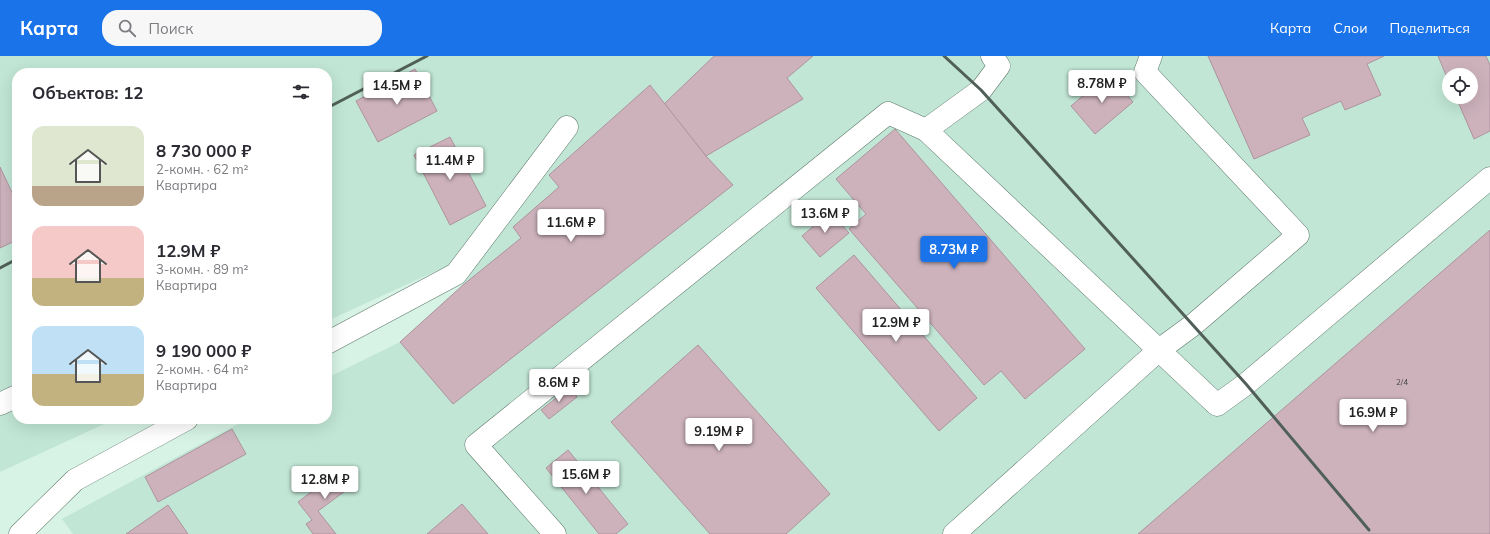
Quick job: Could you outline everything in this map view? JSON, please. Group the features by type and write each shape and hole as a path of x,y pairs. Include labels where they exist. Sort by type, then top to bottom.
{"lane":[{"path":"926,130 980,90 999,66 992,56"},
{"path":"954,534 1159,350 1193,325 1298,235 1145,72 1151,56"},
{"path":"555,534 476,445 888,113 926,130 1217,405 1246,384 1490,178"},
{"path":"332,340 456,274 567,127"},
{"path":"0,404 12,398"},
{"path":"20,534 75,480 178,424"}],"shaded area":[{"path":"0,56 1490,56 1490,534 73,534 62,519 238,424 332,424 332,376 400,342 463,285 449,265 332,319 332,68 12,68 12,424 104,424 0,472"}],"building":[{"path":"714,56 813,56 787,78 803,99 706,156 664,104"},
{"path":"1208,56 1384,56 1367,64 1381,95 1345,110 1341,101 1302,118 1310,135 1254,159"},
{"path":"1438,56 1486,56 1490,65 1490,131 1474,139 1459,104 1478,104 1478,68 1443,68"},
{"path":"415,69 437,111 378,142 356,101"},
{"path":"1108,74 1133,102 1095,134 1071,106"},
{"path":"650,85 706,156 733,185 453,404 400,342 463,285 521,238 513,227 559,187 549,175"},
{"path":"895,129 1085,349 1025,399 1001,371 984,385 849,229 866,214 836,179"},
{"path":"450,137 486,206 450,225 414,155"},
{"path":"0,167 12,192 12,242 0,248"},
{"path":"830,212 849,233 820,257 802,236"},
{"path":"1490,230 1490,534 1138,534"},
{"path":"854,255 977,398 939,431 816,288"},
{"path":"698,345 830,494 786,534 710,534 611,422"},
{"path":"570,387 577,397 549,419 541,410"},
{"path":"232,429 246,454 158,502 145,477"},
{"path":"568,450 628,524 616,534 599,534 546,468"},
{"path":"344,467 356,483 318,511 336,534 313,534 306,524 312,520 298,502"},
{"path":"462,504 488,534 427,534"},
{"path":"168,505 188,534 126,534"}],"railway":[{"path":"332,105 427,56"},
{"path":"944,56 981,90 1246,384 1369,530"},
{"path":"0,268 12,262"}]}
